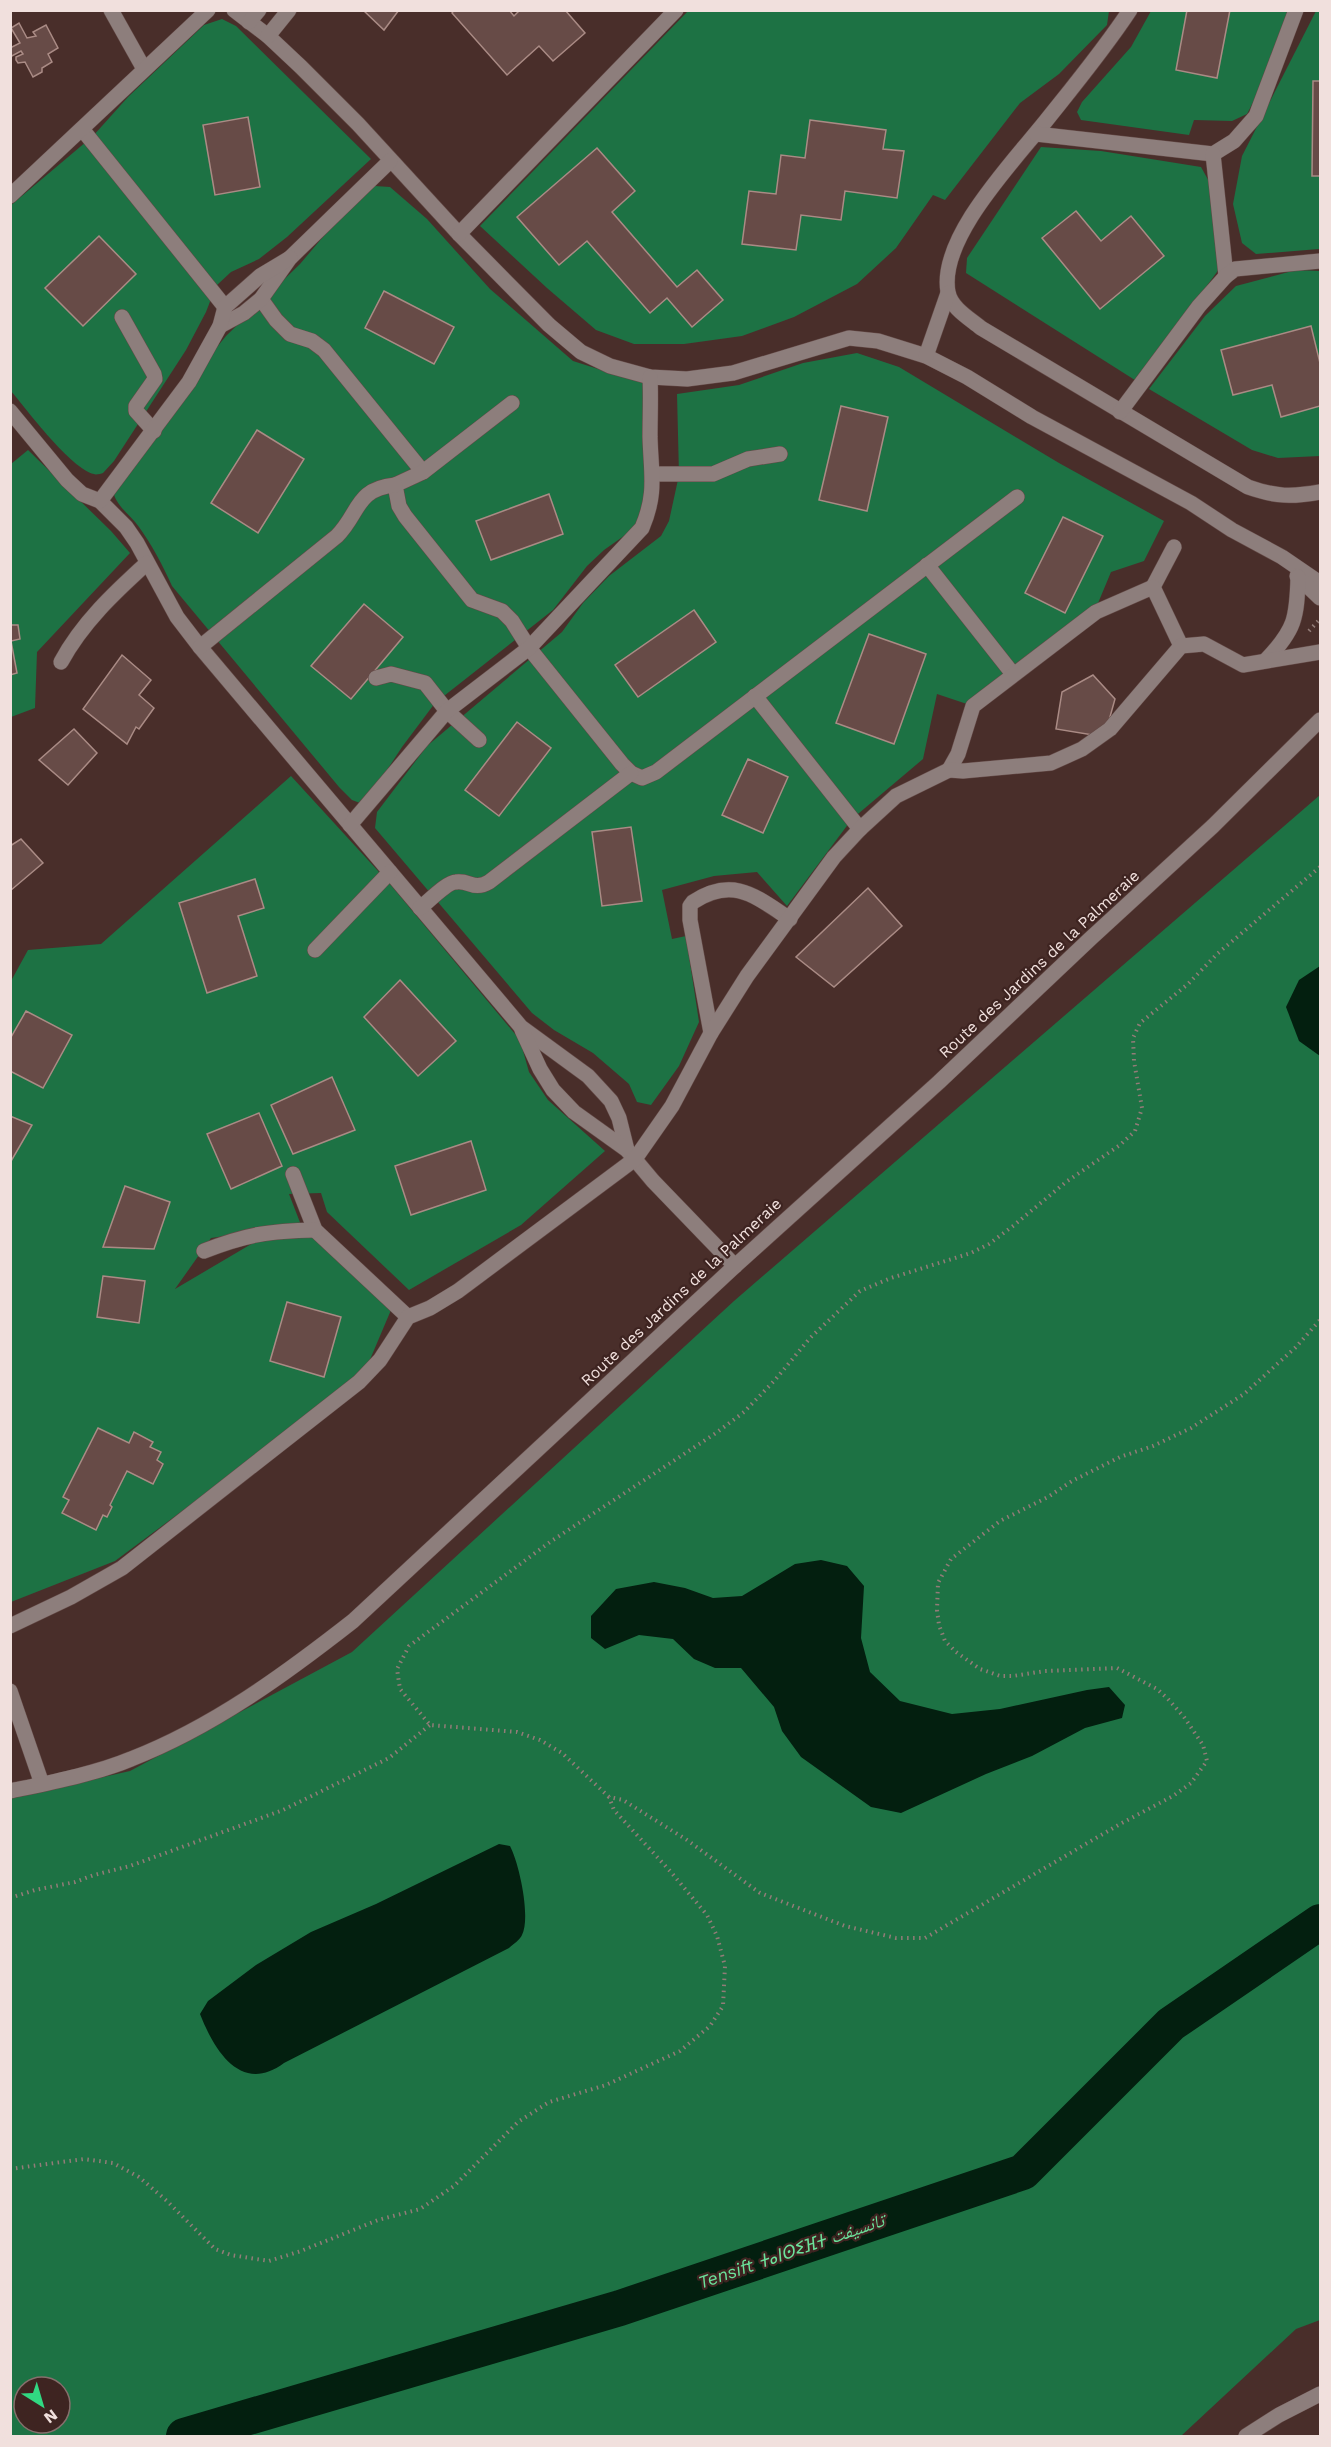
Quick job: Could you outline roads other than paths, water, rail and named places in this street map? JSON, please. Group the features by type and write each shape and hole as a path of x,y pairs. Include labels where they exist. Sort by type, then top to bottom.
{"street":[{"path":"111,10 144,69"},
{"path":"10,196 208,10"},
{"path":"234,10 254,16 268,36 358,124 459,234 549,325 580,352 610,366 650,377 687,379 733,374 849,338 878,341 926,356 967,377 1032,417 1191,502 1232,530 1282,557 1320,583"},
{"path":"268,36 289,10"},
{"path":"459,234 676,10"},
{"path":"926,356 948,293 948,274 953,255 973,213 1099,54 1130,10"},
{"path":"1036,134 1213,154 1234,141 1256,116 1296,10"},
{"path":"82,129 225,307"},
{"path":"1213,154 1226,276"},
{"path":"220,326 244,313 261,299 290,258 390,161"},
{"path":"100,501 189,382 220,326 225,307 260,276 290,258"},
{"path":"1120,412 1199,306 1235,269 1320,261"},
{"path":"948,293 954,306 981,328 1248,487 1267,494 1290,497 1320,492"},
{"path":"261,299 276,320 290,334 312,341 324,350 423,472"},
{"path":"122,317 154,374 155,379 136,406 136,411 154,431"},
{"path":"350,825 447,711 529,648 642,528 651,508 653,474 650,377"},
{"path":"200,647 337,536 350,524 364,496 423,472 512,404"},
{"path":"10,411 67,480 82,494 100,501 126,527 177,617 200,647 521,1027 588,1076 611,1101 631,1155"},
{"path":"653,474 714,474 748,459 780,454"},
{"path":"395,485 399,506 405,516 472,600 502,611 512,621 529,648 631,773 642,778 656,772 1017,497"},
{"path":"949,770 958,754 973,706 1096,612 1153,587 1174,547"},
{"path":"1282,557 1320,571"},
{"path":"1282,557 1298,577 1320,598"},
{"path":"61,662 72,642 90,619 147,563"},
{"path":"927,565 1013,674"},
{"path":"1266,660 1281,645 1291,629 1297,612 1298,577"},
{"path":"1153,587 1181,646"},
{"path":"10,1626 71,1597 130,1562 359,1382 380,1360 408,1317 430,1308 458,1291 631,1155 672,1106 711,1034 747,976 834,857 896,796 949,770 963,771 1051,763 1082,748 1110,729 1181,646 1204,644 1243,665 1320,652"},
{"path":"376,678 391,674 425,683 447,711 479,740"},
{"path":"755,696 860,829"},
{"name":"Route des Jardins de la Palmeraie","path":"10,1791 130,1760 190,1731 248,1699 292,1669 353,1622 735,1266 939,1082 1214,826 1319,718"},
{"path":"420,908 457,881 476,887 489,882 631,773"},
{"path":"315,950 390,872"},
{"path":"711,1034 690,920 690,906 693,902 724,889 738,889 754,895 790,919"},
{"path":"521,1027 540,1069 553,1090 574,1112 631,1155 735,1266"},
{"path":"293,1174 315,1230 408,1317"},
{"path":"204,1251 236,1238 261,1232 315,1230"},
{"path":"10,1691 42,1784"},
{"path":"1246,2436 1279,2415 1320,2394"}],"waterway":[{"name":"Tensift ⵜⴰⵏⵙⵉⴼⵜ تانسيفت","path":"184,2436 620,2308 1023,2172 1171,2024 1320,1922"}]}
